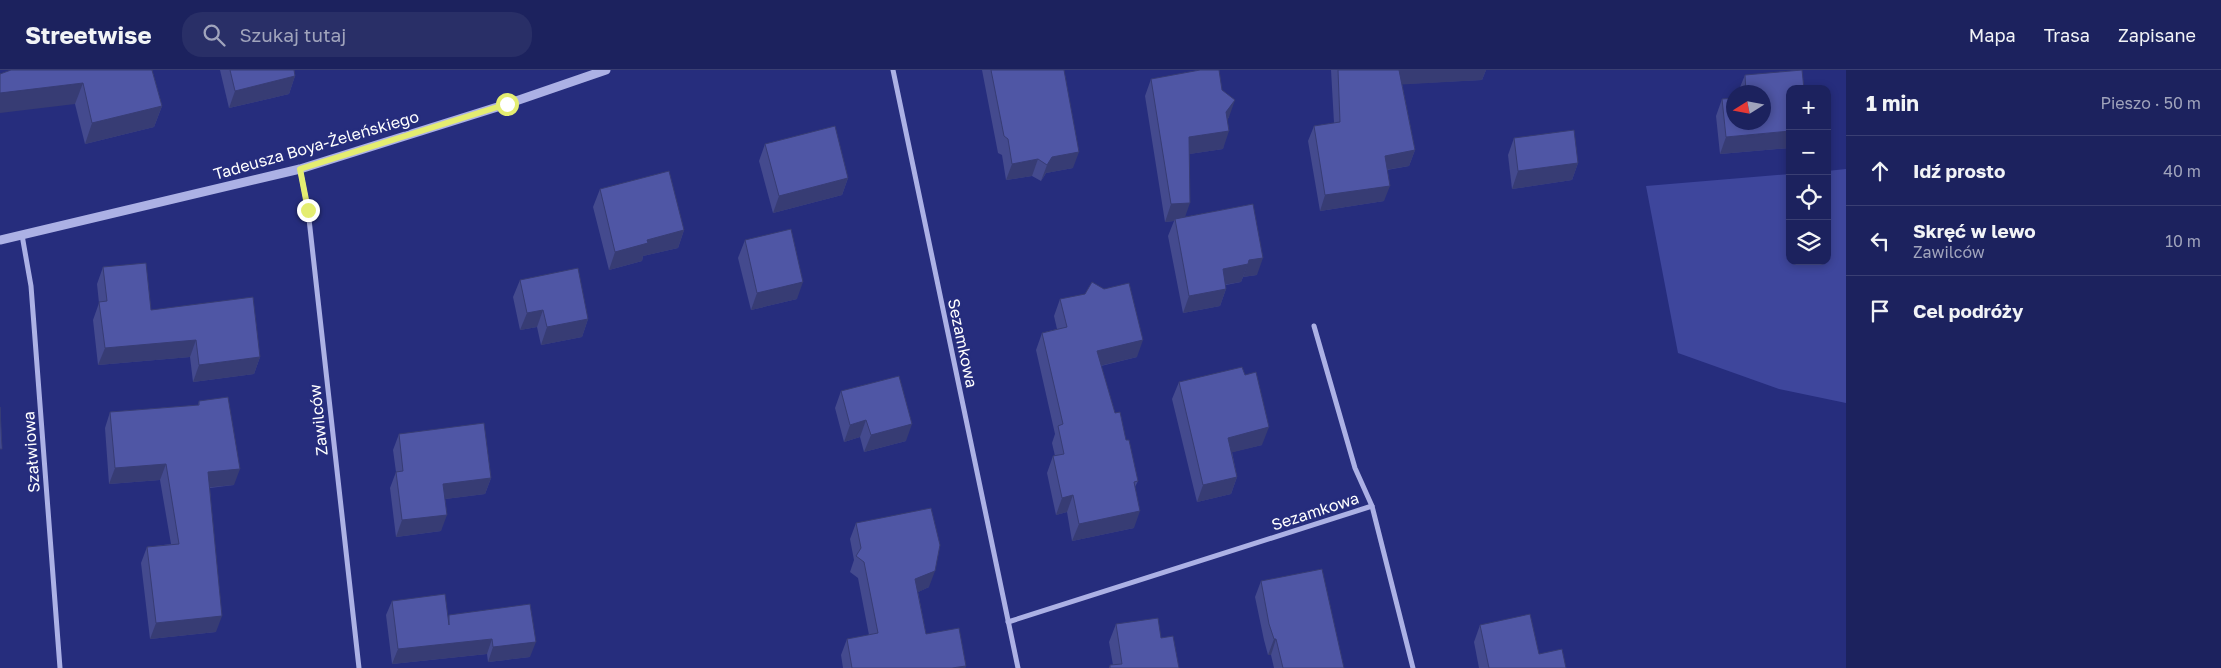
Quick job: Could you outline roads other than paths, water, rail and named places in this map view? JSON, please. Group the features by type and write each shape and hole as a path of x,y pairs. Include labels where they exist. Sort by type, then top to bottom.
{"street":[{"name":"Tadeusza Boya-Żeleńskiego","path":"0,240 300,169 498,107 606,70"},
{"name":"Sezamkowa","path":"893,70 1018,668"},
{"name":"Zawilców","path":"300,169 308,210 359,668"},
{"name":"Szałwiowa","path":"22,235 32,286 60,668"},
{"name":"Sezamkowa","path":"1314,326 1355,468 1372,506 1413,668"},
{"name":"Sezamkowa","path":"1008,622 1372,506"}]}
